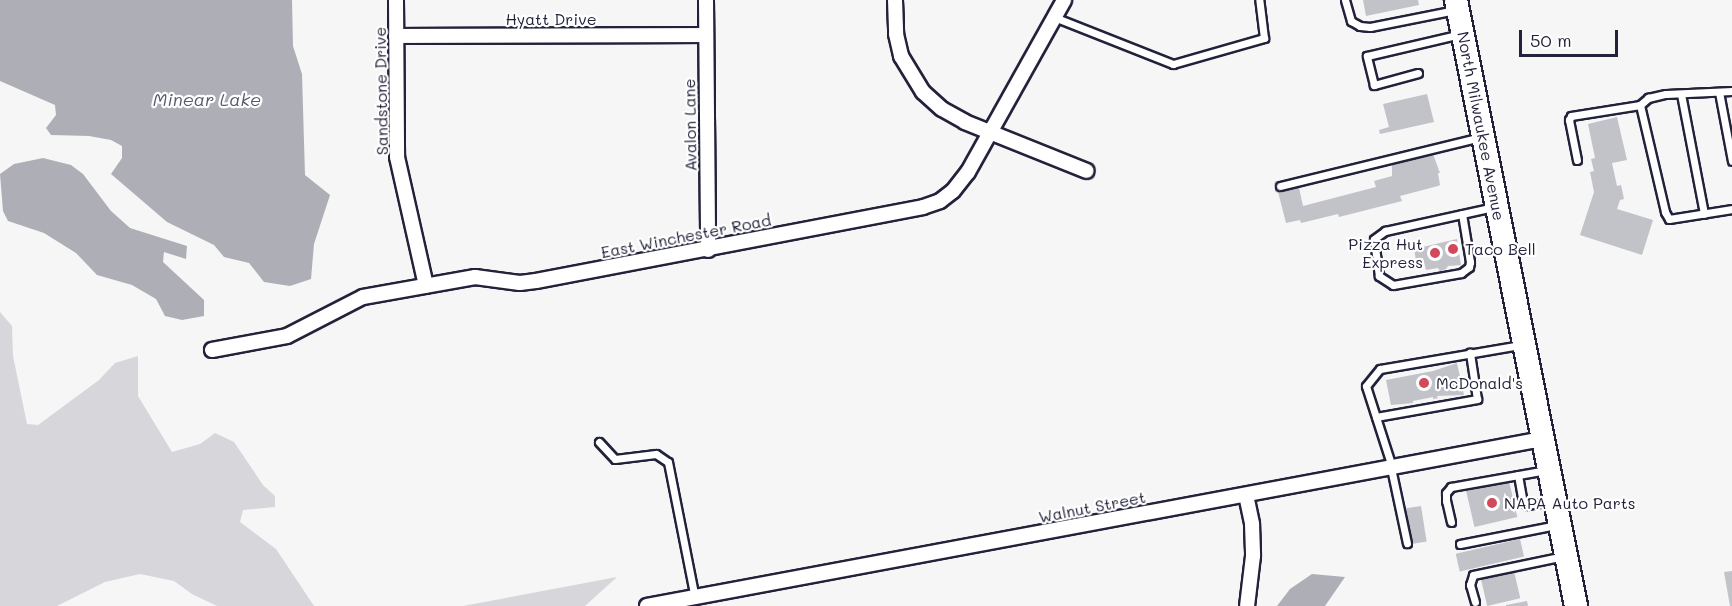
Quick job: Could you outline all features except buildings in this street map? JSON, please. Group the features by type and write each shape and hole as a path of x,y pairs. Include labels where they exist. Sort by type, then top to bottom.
{"main road":[{"name":"North Milwaukee Avenue","path":"1457,5 1576,606"}],"street":[{"name":"Sandstone Drive","path":"396,0 397,157 426,286"},
{"name":"Avalon Lane","path":"706,0 708,250"},
{"path":"895,0 901,56 923,92 942,109 965,122 1088,171"},
{"name":"East Winchester Road","path":"212,350 287,336 347,303 363,297 475,277 520,283 536,281 708,250 923,207 940,201 953,191 968,172 1064,0"},
{"name":"Hyatt Drive","path":"396,36 705,36"},
{"name":"Walnut Street","path":"647,606 1542,439"},
{"path":"1246,495 1252,524 1253,556 1247,606"}],"lane":[{"path":"1054,17 1173,64 1264,38 1259,0"},
{"path":"1346,0 1351,21 1360,26 1370,27 1457,5"},
{"path":"1418,73 1374,85 1367,56 1463,34"},
{"path":"1577,160 1569,120 1571,116 1640,105 1648,98 1732,91"},
{"path":"1719,92 1732,161"},
{"path":"1681,94 1704,214"},
{"path":"1640,105 1665,213 1669,219 1732,209"},
{"path":"1280,186 1483,137"},
{"path":"1462,214 1469,267 1461,273 1393,285 1379,276 1374,239 1385,231 1462,214 1497,207"},
{"path":"1407,543 1391,467 1366,386 1380,369 1524,344"},
{"path":"1376,417 1477,399 1470,353"},
{"path":"599,442 615,459 656,454 668,462 695,598"},
{"path":"1451,522 1446,493 1451,487 1549,470"},
{"path":"1518,475 1523,502 1527,505 1555,501"},
{"path":"1460,544 1560,524"},
{"path":"1475,602 1470,585 1473,575 1566,556"}],"shaded area":[{"path":"0,312 12,326 13,356 27,424 38,425 99,380 115,363 138,356 138,396 172,452 200,444 215,433 234,442 263,485 275,496 275,507 243,510 240,522 276,549 314,606 217,606 192,594 174,581 140,574 105,582 57,606 0,606"},
{"path":"617,577 585,606 463,606"}],"water":[{"name":"Minear Lake","path":"0,0 292,0 293,46 302,74 305,175 330,195 314,244 311,279 290,286 264,282 249,263 224,257 214,245 167,222 111,174 122,158 122,146 111,140 89,136 51,135 46,128 56,115 55,105 0,81"},
{"path":"43,158 71,165 83,174 111,211 130,228 187,246 186,259 164,252 163,262 204,300 204,316 182,320 165,316 156,299 132,285 97,275 76,253 44,233 8,221 3,211 0,174 14,164"},
{"path":"1312,574 1345,577 1325,606 1277,606 1290,589"}],"place":[{"name":"Taco Bell","path":"1453,249"},
{"name":"Pizza Hut Express","path":"1435,253"},
{"name":"McDonald's","path":"1424,383"},
{"name":"NAPA Auto Parts","path":"1492,503"}]}
